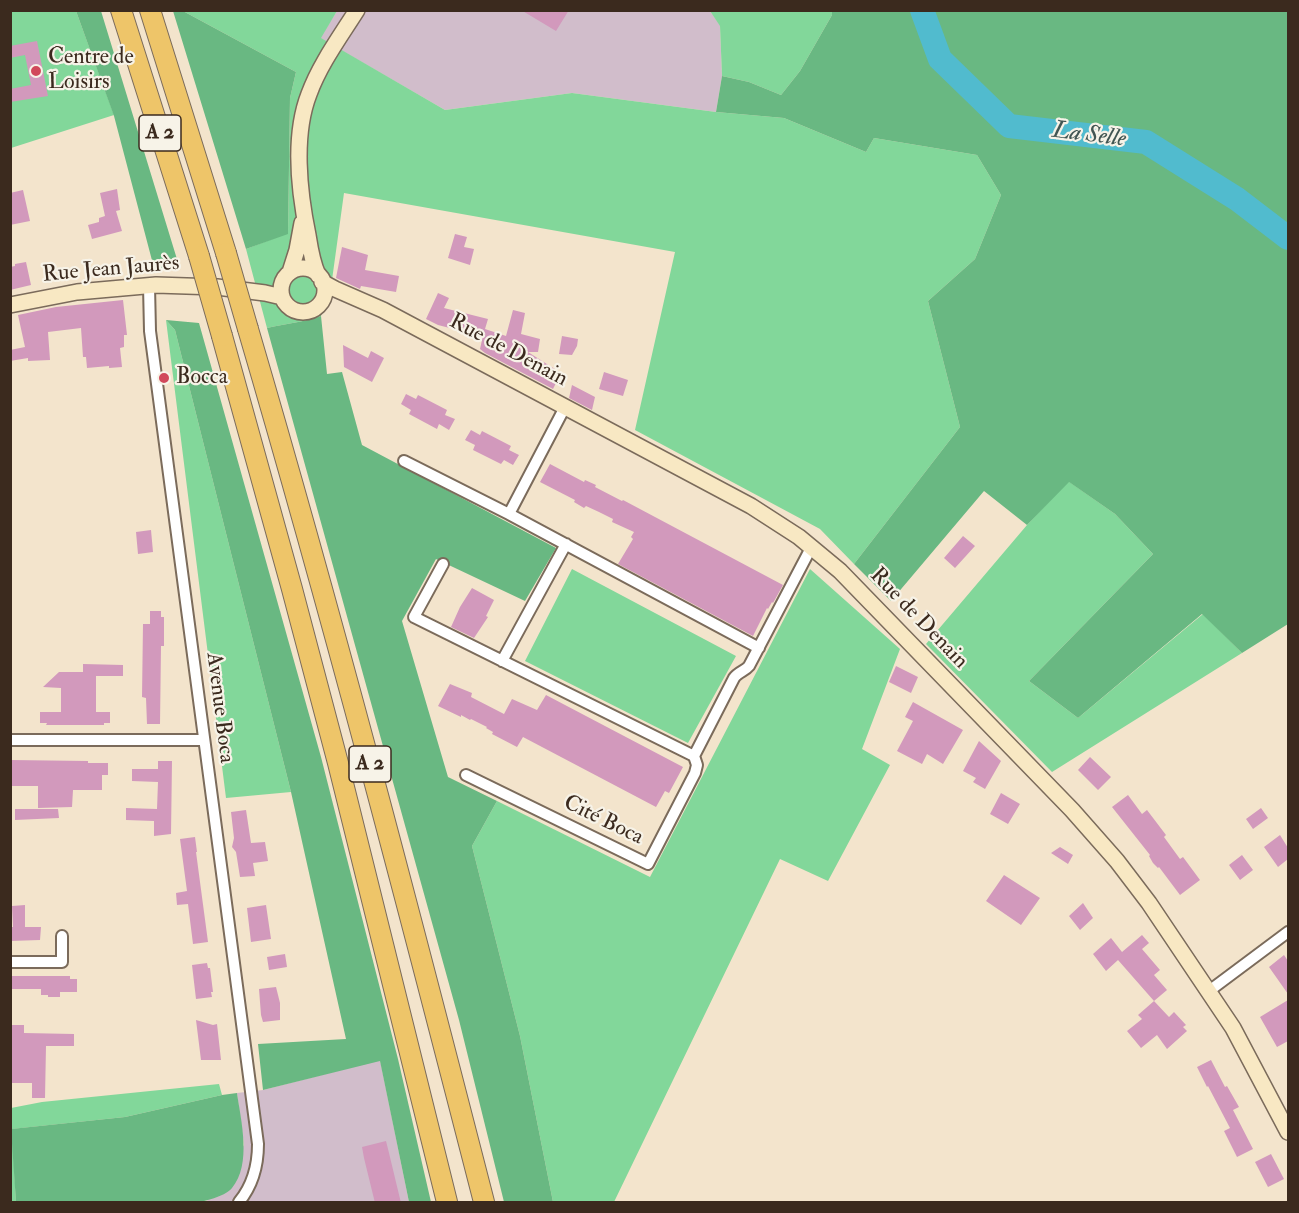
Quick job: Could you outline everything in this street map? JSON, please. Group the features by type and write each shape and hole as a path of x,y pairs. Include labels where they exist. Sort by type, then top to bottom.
{"highway":[{"name":"A 2","path":"121,10 199,256 292,589 338,763 447,1203"},
{"name":"A 2","path":"150,10 226,253 306,529 409,911 484,1203"}],"street":[{"path":"303,211 299,241 281,288 282,297 296,310 309,310 317,306 324,294 312,257 303,211 300,137 306,102 319,72 357,10"},
{"path":"288,274 303,268 312,271 320,278"},
{"name":"Rue Jean Jaurès","path":"217,287 269,282 288,274"},
{"name":"Rue de Denain","path":"320,278 335,290 392,314 751,506 812,546 863,593 1106,848 1149,903 1233,1028 1288,1132"},
{"name":"Rue Jean Jaurès","path":"10,305 64,294 149,285 217,287 282,297"},
{"name":"Avenue Boca","path":"149,285 150,331 258,1152 255,1171 239,1203"},
{"name":"Rue de Denain","path":"317,306 340,302 366,303"},
{"path":"509,514 566,407"},
{"path":"405,461 566,544 759,648"},
{"path":"502,662 566,544"},
{"name":"Cité Boca","path":"466,775 648,864 695,773 697,765 694,756 734,678 747,669 812,546"},
{"path":"443,564 414,617 694,756"},
{"path":"10,740 204,740"},
{"path":"1209,992 1288,932"},
{"path":"10,962 62,962 62,936"}],"shaded area":[{"path":"337,11 710,11 720,25 722,76 716,112 572,93 445,110 320,38"},
{"path":"380,1060 409,1202 198,1202 207,1201 244,1145 237,1093 263,1090"}],"green space":[{"path":"832,10 832,15 800,71 781,95 749,82 722,76 720,26 710,11"},
{"path":"11,11 76,11 114,115 11,148"},
{"path":"76,11 101,11 180,269 154,268 114,116"},
{"path":"173,11 183,11 296,72 290,98 288,234 246,249"},
{"path":"183,11 337,11 321,38 445,110 572,93 716,112 784,118 866,152 874,138 977,155 1001,195 975,259 928,301 960,427 854,564 820,529 635,430 675,252 344,193 332,280 321,316 267,328 246,249 288,233 290,98 296,72"},
{"path":"832,11 1288,11 1288,624 1242,653 1202,614 1078,718 1029,681 1153,554 1115,514 1069,482 1027,525 984,491 891,601 854,564 960,427 928,301 975,259 1001,195 977,155 874,138 866,152 784,118 716,112 722,76 749,82 781,95 800,71 832,15"},
{"path":"321,316 327,374 342,372 362,445 556,548 525,601 436,559 402,621 448,777 497,801 472,846 520,1036 553,1202 504,1202 459,1020 267,328"},
{"path":"166,320 175,330 291,792 226,798"},
{"path":"166,320 199,323 321,757 398,1059 431,1202 409,1202 380,1061 263,1090 258,1044 346,1039 291,792 175,330"},
{"path":"1068,481 1115,514 1153,554 1029,681 1078,718 1203,614 1242,653 1052,772 926,644 1027,525"},
{"path":"572,569 736,656 688,743 525,661"},
{"path":"810,569 900,649 862,749 890,765 828,881 780,859 614,1202 553,1202 520,1036 472,846 497,801 650,877"},
{"path":"219,1084 222,1095 125,1117 12,1129 16,1202 11,1202 11,1108 42,1102"},
{"path":"237,1093 244,1142 242,1167 232,1188 221,1195 198,1202 16,1202 11,1129 125,1117"}],"building":[{"path":"521,10 569,10 556,31"},
{"name":"Centre de Loisirs","path":"37,41 48,96 10,102 10,89 31,85 25,55 10,58 10,46"},
{"path":"117,189 120,210 116,211 122,231 92,239 88,225 99,222 99,218 105,216 100,193"},
{"path":"23,190 30,221 10,225 10,193"},
{"path":"455,234 467,237 464,247 474,249 470,265 448,258"},
{"path":"342,247 368,255 365,270 399,276 396,292 361,286 360,289 336,278"},
{"path":"26,262 31,285 10,290 10,267"},
{"path":"438,293 449,298 444,308 488,319 485,329 506,336 513,310 525,313 521,334 540,339 538,352 528,352 561,373 553,389 485,353 480,349 482,340 477,338 477,335 438,325 426,319"},
{"path":"123,300 127,335 124,335 124,347 120,348 122,367 87,368 86,357 83,357 81,328 48,332 50,360 28,361 28,358 10,361 10,350 25,347 18,315 56,307"},
{"path":"562,336 578,339 572,355 559,354"},
{"path":"343,345 368,358 371,351 384,358 372,382 344,367"},
{"path":"604,372 628,380 623,396 599,389"},
{"path":"572,385 595,397 592,410 569,398"},
{"path":"406,394 416,399 418,395 447,410 445,415 455,419 449,430 439,424 437,429 409,414 411,410 401,404"},
{"path":"471,430 480,435 482,431 511,446 509,450 519,455 513,465 504,460 501,464 473,450 475,445 465,440"},
{"path":"550,464 584,482 585,480 596,485 595,487 783,585 773,603 767,608 753,636 618,564 633,539 631,537 634,532 612,522 613,519 599,512 586,506 584,508 574,502 575,500 540,482"},
{"path":"151,530 153,552 138,554 136,532"},
{"path":"963,536 975,546 955,568 944,558"},
{"path":"472,588 494,600 486,616 488,617 474,638 451,627"},
{"path":"150,611 161,611 161,617 164,617 164,646 161,646 160,724 147,724 146,698 142,697 143,624 150,624"},
{"path":"83,664 123,665 123,676 96,676 96,712 110,712 110,723 104,723 104,725 46,725 47,723 40,723 40,712 61,712 61,688 43,687 59,672 83,672"},
{"path":"896,666 918,677 911,693 889,682"},
{"path":"450,684 472,693 471,697 504,714 512,699 537,710 546,695 683,767 669,793 665,791 656,807 523,737 517,747 492,734 493,732 487,727 438,706"},
{"path":"913,702 963,730 943,764 927,754 922,764 897,751 913,721 905,717"},
{"path":"979,741 1001,761 985,789 973,782 976,778 963,771"},
{"path":"1090,757 1111,777 1098,790 1078,770"},
{"path":"10,760 108,763 108,775 102,775 102,790 73,790 72,807 38,808 38,786 10,786"},
{"path":"158,761 172,761 171,834 154,836 154,821 126,820 126,808 157,809 158,782 132,781 132,769 158,769"},
{"path":"1001,793 1020,804 1008,824 990,814"},
{"path":"1128,795 1142,814 1147,810 1180,859 1183,857 1200,880 1180,895 1112,807"},
{"path":"1261,808 1268,818 1253,829 1246,819"},
{"path":"15,809 58,809 59,818 15,820"},
{"path":"246,810 251,843 265,842 268,861 253,863 255,876 240,877 236,852 232,847 234,838 231,812"},
{"path":"1280,835 1288,848 1288,859 1278,867 1264,847"},
{"path":"195,837 208,942 193,944 188,904 177,905 176,893 187,891 180,839"},
{"path":"1060,847 1073,855 1068,864 1051,853"},
{"path":"1242,855 1253,870 1240,880 1229,865"},
{"path":"1004,875 1040,898 1021,925 986,901"},
{"path":"1083,903 1093,918 1080,930 1069,916"},
{"path":"25,905 25,927 41,927 40,940 10,941 10,927 13,927 12,906"},
{"path":"266,905 271,939 251,942 247,908"},
{"path":"1142,935 1149,943 1142,949 1160,970 1154,975 1167,990 1154,1001 1118,960 1106,971 1093,954 1111,938 1122,952"},
{"path":"285,954 287,967 269,970 267,957"},
{"path":"1284,955 1288,961 1288,994 1269,967"},
{"path":"207,963 210,968 212,997 196,999 192,965"},
{"path":"11,976 70,976 70,979 77,979 77,992 60,992 60,997 48,997 48,995 41,995 41,989 12,989"},
{"path":"276,987 280,1003 280,1020 263,1022 259,989"},
{"path":"1288,1000 1288,1041 1277,1047 1260,1017"},
{"path":"1154,1001 1169,1017 1174,1012 1186,1025 1183,1027 1187,1031 1167,1049 1157,1035 1141,1048 1127,1031 1142,1019 1138,1015"},
{"path":"196,1020 217,1024 221,1060 201,1060"},
{"path":"10,1025 24,1025 24,1033 74,1034 74,1046 46,1046 45,1098 32,1098 32,1083 10,1083"},
{"path":"1211,1060 1239,1107 1233,1110 1253,1149 1237,1157 1224,1131 1230,1128 1197,1067"},
{"path":"386,1141 401,1203 375,1203 364,1158 362,1147"},
{"path":"1271,1154 1284,1179 1268,1187 1255,1162"}],"waterway":[{"name":"La Selle","path":"922,10 940,59 1009,126 1146,142 1237,199 1288,238"}],"place":[{"name":"Centre de Loisirs","path":"36,71"},
{"name":"Bocca","path":"164,378"}]}
